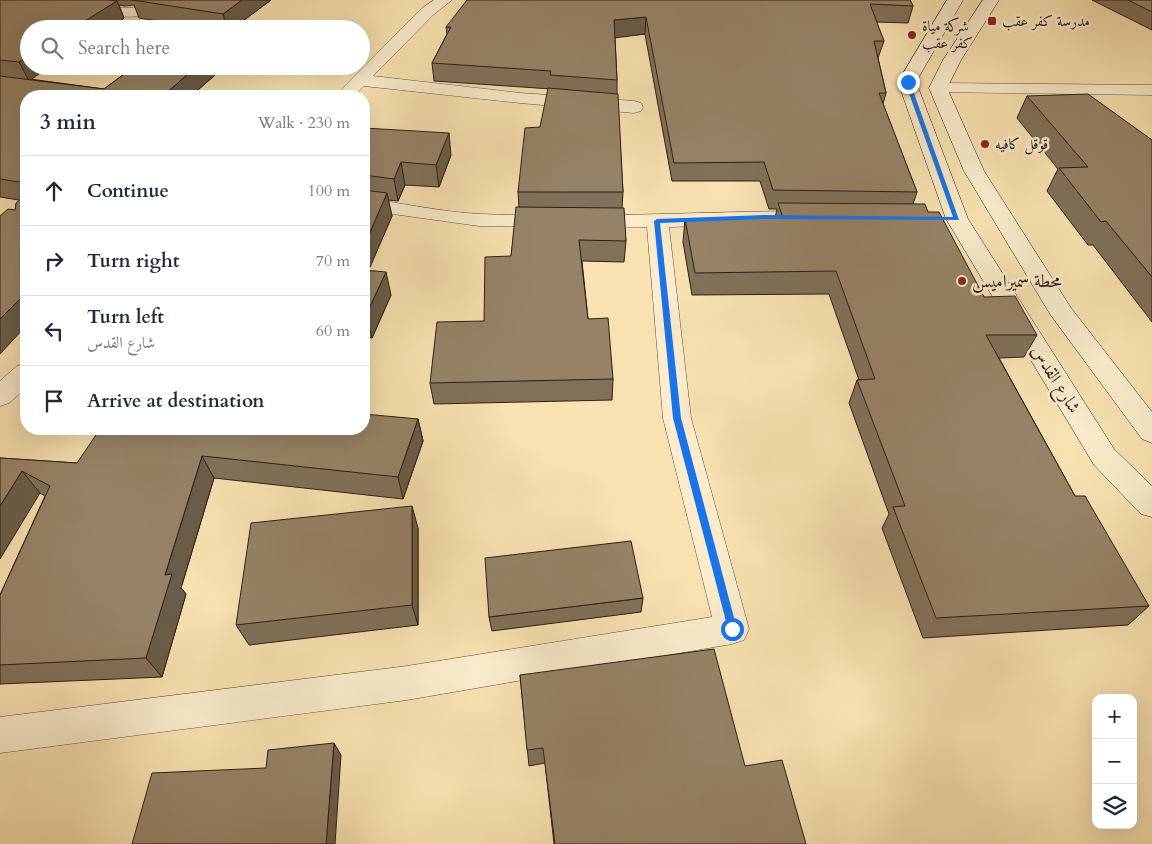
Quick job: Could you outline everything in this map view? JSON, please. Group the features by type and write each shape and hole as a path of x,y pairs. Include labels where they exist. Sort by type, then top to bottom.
{"street":[{"path":"53,0 130,14 156,6 165,0"},
{"path":"370,70 427,12 444,0"},
{"name":"شارع القدس","path":"955,0 908,82 943,219 1104,457 1152,505"},
{"path":"938,88 952,60 991,0"},
{"path":"350,90 365,75"},
{"path":"360,80 520,98 634,107"},
{"path":"938,88 1152,90"},
{"path":"938,88 974,171 1062,314 1152,432"},
{"path":"370,205 479,220 657,221 764,217 841,218"},
{"path":"0,735 407,683 732,629 677,418 657,221"},
{"path":"0,396 20,378"}],"building":[{"path":"0,0 117,1 86,20 20,20 20,61 0,60"},
{"path":"132,0 242,0 223,14"},
{"path":"467,0 910,0 913,6 870,4 884,41 874,41 886,93 879,93 917,192 773,190 764,162 674,163 646,17 614,20 617,80 550,75 551,71 432,63 451,27 446,27"},
{"path":"1128,0 1152,0 1152,12"},
{"path":"123,75 187,75 170,90 20,90 20,182 0,179 0,76 104,89"},
{"path":"548,88 618,94 623,192 518,192 525,128 540,127"},
{"path":"1088,94 1152,140 1152,277 1106,221 1101,222 1059,168 1088,167 1027,96"},
{"path":"370,128 449,133 436,165 401,162 394,179 370,176"},
{"path":"370,191 387,193 370,232"},
{"path":"20,199 20,299 0,319 0,216 8,209 15,210 16,203"},
{"path":"778,203 925,204 928,212 939,212 984,297 1015,296 1037,335 986,335 1075,496 1085,496 1149,606 936,618 893,507 905,506 857,380 875,379 836,271 695,273 685,219 783,218"},
{"path":"516,207 624,208 626,241 579,240 588,319 608,318 613,379 430,383 437,322 484,321 485,257 511,256"},
{"path":"370,271 386,272 370,306"},
{"path":"370,415 418,419 398,477 202,456 165,575 172,574 146,658 0,665 0,595 50,486 22,471 0,506 0,458 77,463 96,435 370,435"},
{"path":"412,506 412,605 236,625 251,523"},
{"path":"631,541 643,598 489,617 485,558"},
{"path":"714,649 745,766 782,760 806,844 555,844 543,748 527,750 520,675"},
{"path":"334,743 326,844 132,844 152,773 266,768 268,750"}],"place":[{"name":"مدرسة كفر عقب","path":"992,21"},
{"name":"شركة مياة كفر عقب","path":"912,35"},
{"name":"قوقل كافيه","path":"985,144"},
{"name":"محطة سميراميس","path":"962,281"}],"route":[{"path":"732,629 677,418 657,221 764,217 957,219 908,82"}]}
